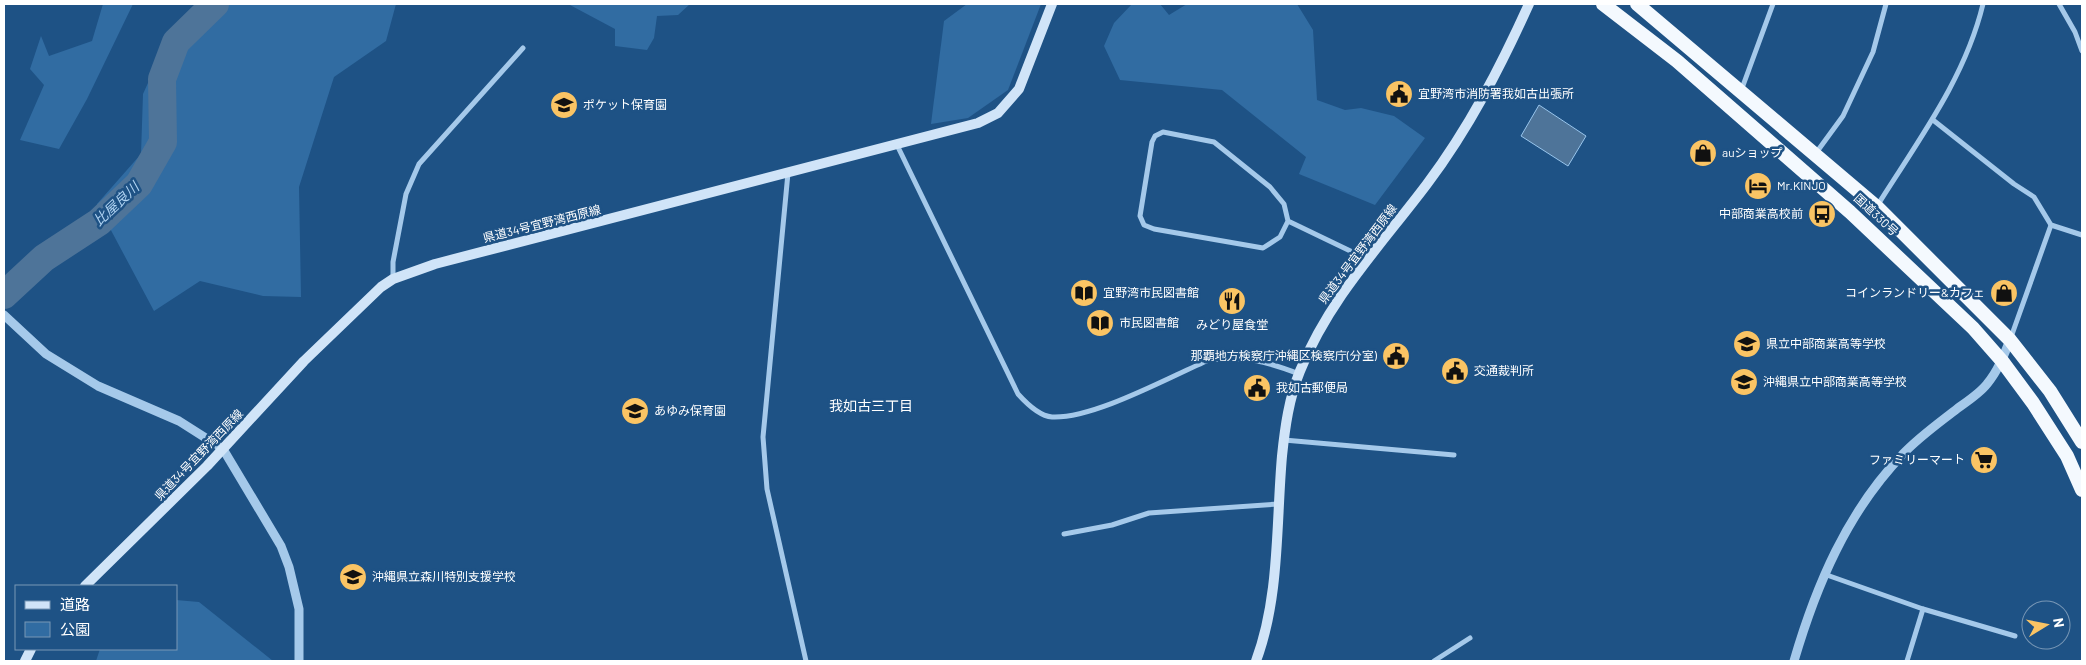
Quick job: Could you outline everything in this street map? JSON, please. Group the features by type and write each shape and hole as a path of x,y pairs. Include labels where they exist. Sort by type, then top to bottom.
{"highway":[{"name":"国道330号","path":"1603,4 1677,61 1850,212 1943,298 2002,361 2033,403 2067,456 2082,490"},
{"name":"国道330号","path":"1637,4 1877,207 2010,340 2050,392 2082,442"}],"main road":[{"name":"県道34号宜野湾西原線","path":"87,585 223,449 304,361 367,300 393,279 435,264 970,126 998,112 1019,88 1052,4"},
{"name":"県道34号宜野湾西原線","path":"1256,661 1270,609 1284,440 1292,392 1310,346 1324,321 1367,259 1427,184 1472,119 1529,4"}],"street":[{"path":"1741,91 1773,4"},
{"path":"1816,154 1843,116 1873,52 1886,4"},
{"path":"1877,207 1941,107 1978,24 1983,4"},
{"path":"2059,4 2075,32 2082,52"},
{"path":"393,279 393,262 406,194 419,164 523,48"},
{"path":"1933,120 2014,184 2034,197 2051,225 2082,234"},
{"path":"1163,132 1214,142 1270,188 1284,204 1288,221 1280,237 1264,248 1154,229 1144,225 1140,216 1152,142 1155,136 1163,132"},
{"path":"897,145 1018,394 1031,408 1051,417 1100,409 1209,360 1227,357 1245,358 1299,374"},
{"path":"788,173 762,437 767,489 806,661"},
{"path":"1288,221 1367,259"},
{"path":"1794,661 1824,574 1866,499 1890,469 1919,438 1986,385 2002,361 2051,225"},
{"path":"4,315 46,354 98,386 179,421 223,449 273,532 289,567 300,608 299,661"},
{"path":"1284,440 1454,455"},
{"path":"1064,534 1112,524 1149,513 1278,504"},
{"path":"1824,574 1924,609 2015,636"},
{"path":"1907,661 1924,609"},
{"path":"1434,661 1470,638"}],"green space":[{"path":"103,4 133,4 87,99 59,149 20,140 44,85 30,69 41,36 49,56 92,41"},
{"path":"209,4 396,4 386,41 334,77 299,187 301,297 263,296 200,281 154,311 97,204 141,154 143,94 166,43"},
{"path":"571,4 690,4 678,15 657,16 654,38 647,50 615,46 615,29"},
{"path":"967,4 1041,4 1008,90 968,118 931,124 944,21"},
{"path":"1132,4 1160,4 1169,15 1187,4 1297,4 1313,30 1317,100 1345,110 1361,108 1394,116 1425,138 1375,205 1299,174 1306,157 1222,90 1120,80 1104,46 1114,23"},
{"path":"178,600 199,602 273,661 96,661 100,650 178,650"}],"shaded area":[{"path":"1539,105 1586,136 1568,166 1521,136"}],"waterway":[{"name":"比屋良川","path":"4,295 44,258 99,222 139,184 163,142 162,79 176,42 215,4"}],"place":[{"name":"宜野湾市消防署我如古出張所","path":"1399,94"},
{"name":"ポケット保育園","path":"564,105"},
{"name":"auショップ","path":"1703,153"},
{"name":"Mr.KINJO","path":"1758,186"},
{"name":"中部商業高校前","path":"1822,214"},
{"name":"宜野湾市民図書館","path":"1084,293"},
{"name":"コインランドリー&カフェ","path":"2004,293"},
{"name":"みどり屋食堂","path":"1232,301"},
{"name":"市民図書館","path":"1100,323"},
{"name":"県立中部商業高等学校","path":"1747,344"},
{"name":"那覇地方検察庁沖縄区検察庁(分室)","path":"1396,356"},
{"name":"交通裁判所","path":"1455,371"},
{"name":"沖縄県立中部商業高等学校","path":"1744,382"},
{"name":"我如古郵便局","path":"1257,388"},
{"name":"あゆみ保育園","path":"635,411"},
{"name":"ファミリーマート","path":"1984,460"},
{"name":"沖縄県立森川特別支援学校","path":"353,577"}],"district":[{"name":"我如古三丁目","path":"871,406"}]}
